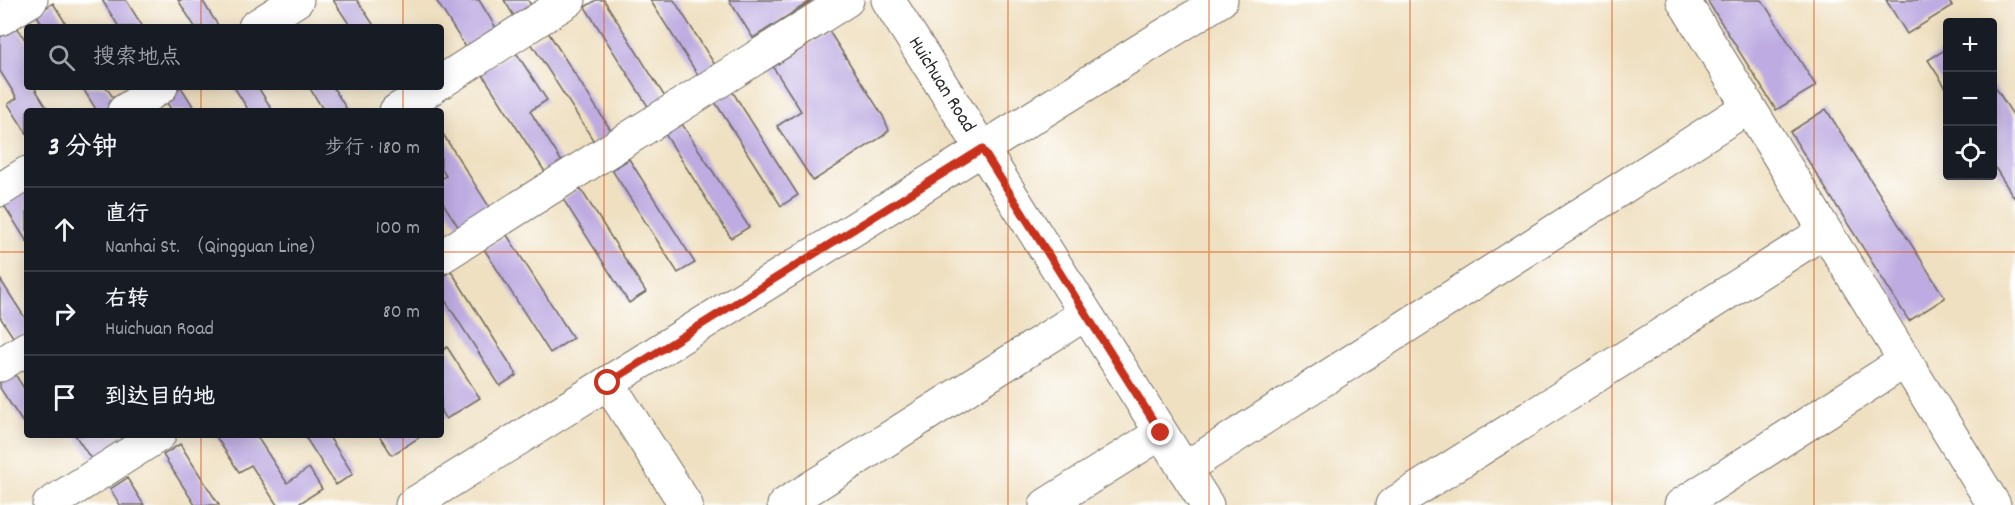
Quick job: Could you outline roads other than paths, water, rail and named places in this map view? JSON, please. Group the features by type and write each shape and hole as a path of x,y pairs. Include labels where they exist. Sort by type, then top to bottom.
{"street":[{"path":"0,20 31,0"},
{"path":"260,24 297,0"},
{"path":"444,80 569,0"},
{"path":"444,255 847,0"},
{"name":"Huichuan Road","path":"888,0 1207,505"},
{"path":"412,505 1221,0"},
{"path":"1683,0 1905,361 1996,499"},
{"path":"129,108 156,90"},
{"path":"401,108 428,90"},
{"path":"1184,469 1748,107"},
{"path":"0,190 24,175"},
{"path":"1392,505 1825,231"},
{"path":"784,505 1085,314"},
{"path":"0,365 24,350"},
{"path":"1681,505 1905,361"},
{"path":"608,383 686,505"},
{"path":"1046,505 1161,433"},
{"path":"49,505 154,438"}]}
